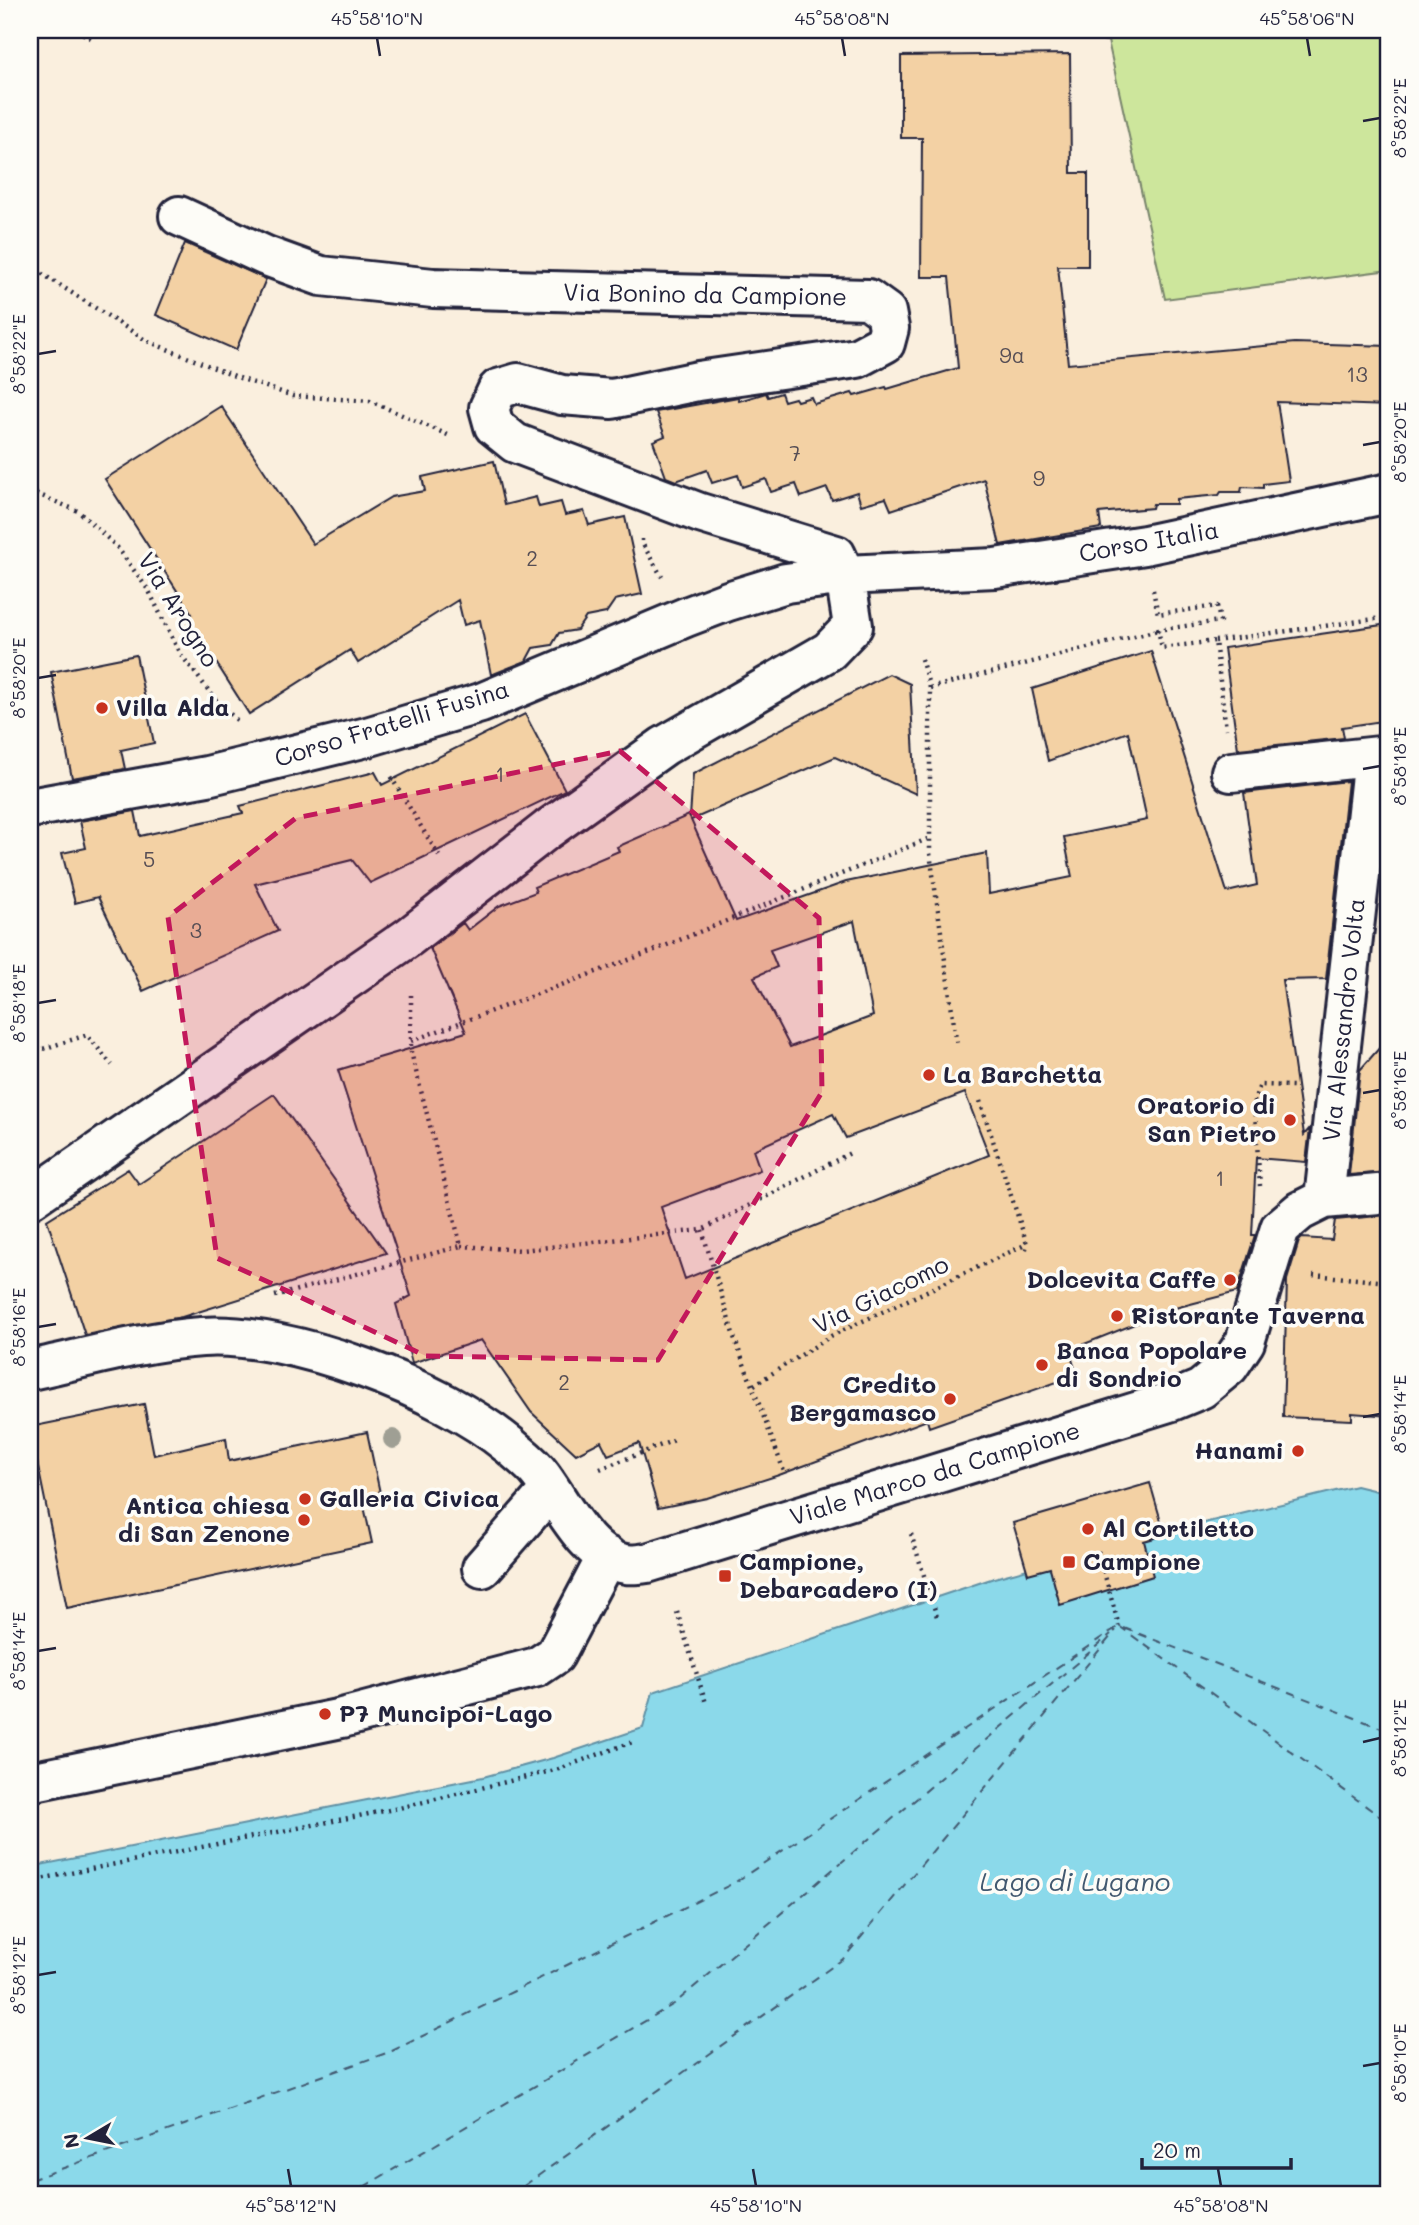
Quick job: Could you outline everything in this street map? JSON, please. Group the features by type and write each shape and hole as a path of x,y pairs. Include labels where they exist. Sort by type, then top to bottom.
{"street":[{"name":"Via Bonino da Campione","path":"179,216 266,256 321,276 433,288 868,299 886,312 889,328 885,343 857,358 698,381 612,400 562,395 518,383 498,389 489,408 494,426 515,443 700,513 836,555 845,575"},
{"name":"Corso Italia","path":"907,572 996,568 1132,547 1389,493"},
{"name":"Corso Fratelli Fusina","path":"30,808 207,776 367,737 481,703 686,617 762,589 845,575 907,572"},
{"path":"30,1199 409,937 548,829 664,746 829,651 853,626 845,575"},
{"path":"1231,772 1381,756"},
{"name":"Via Alessandro Volta","path":"1324,1199 1381,756"},
{"path":"1324,1199 1389,1193"},
{"name":"Viale Marco da Campione","path":"607,1556 625,1564 647,1563 1172,1401 1200,1389 1229,1366 1245,1342 1280,1228 1300,1211 1324,1199"},
{"path":"30,1370 157,1342 205,1337 257,1341 345,1362 402,1383 453,1408 506,1443 539,1472 587,1541 607,1556 555,1655 537,1667 342,1718 30,1782"},
{"path":"482,1568 550,1490"}],"path":[{"path":"77,30 92,39 98,30"},
{"path":"30,266 159,346 293,396 370,401 457,439"},
{"name":"Via Arogno","path":"30,491 78,511 117,547 149,591 179,652 219,704 256,737 292,756"},
{"path":"642,533 642,543 686,617"},
{"path":"930,688 1158,630 1220,621 1217,606 1158,614"},
{"path":"1158,630 1162,648 1389,617"},
{"path":"1215,641 1231,772"},
{"path":"921,659 930,688 930,853 957,1046"},
{"path":"367,737 439,856"},
{"path":"411,1041 650,952 930,838"},
{"path":"409,937 411,1052 461,1246"},
{"path":"30,1053 87,1035 111,1065"},
{"path":"980,1101 1027,1244 1025,1253"},
{"path":"257,1341 259,1300 461,1246 522,1250 702,1230 850,1153"},
{"path":"702,1230 734,1337 754,1385 799,1516"},
{"name":"Via Giacomo","path":"754,1385 831,1336 1027,1244"},
{"path":"1265,1272 1389,1282"},
{"path":"600,1469 677,1439"},
{"path":"911,1534 938,1620"},
{"path":"1098,1551 1119,1626"},
{"path":"677,1612 706,1703"},
{"path":"30,1881 399,1808 559,1769 635,1741"}],"highlighted area":[{"path":"620,751 819,918 822,1092 658,1360 426,1356 217,1258 168,917 296,818"}],"green space":[{"path":"1022,30 1389,30 1389,270 1165,299 1108,41"}],"water":[{"name":"Lago di Lugano","path":"1356,1486 1389,1494 1389,2195 30,2195 30,1867 483,1777 553,1758 643,1728 653,1692 994,1578 1158,1534"}],"building":[{"path":"1070,54 1071,173 1088,173 1088,266 1058,266 1068,364 1295,343 1389,346 1389,406 1277,402 1289,481 1263,484 1263,488 1242,487 1241,492 1221,492 1219,495 1176,499 1176,504 1153,504 1152,508 1099,513 1101,528 1000,545 984,479 891,510 886,498 861,505 857,492 832,500 827,488 801,497 796,484 771,492 766,479 742,487 738,475 712,483 707,470 676,481 666,477 653,441 665,436 656,412 738,397 739,401 766,393 768,397 781,393 784,401 811,397 814,404 852,393 854,396 886,387 887,389 958,368 949,277 921,277 922,138 901,138 901,56"},
{"path":"185,243 266,279 236,350 156,315"},
{"path":"221,406 313,544 391,497 425,491 422,477 494,461 504,505 536,497 539,507 561,502 565,515 584,511 589,525 625,517 642,594 615,600 606,613 586,617 577,630 559,633 552,645 533,648 526,661 491,675 480,620 464,625 458,600 358,663 350,650 249,714 187,617 192,614 105,479"},
{"path":"1389,624 1389,720 1342,727 1344,738 1238,749 1224,648"},
{"path":"1151,651 1227,892 1257,885 1244,793 1348,781 1326,979 1282,980 1304,1135 1310,1128 1306,1162 1256,1158 1252,1235 1255,1235 1237,1292 1175,1308 1069,1350 1077,1375 929,1427 927,1420 779,1475 707,1498 658,1508 639,1443 608,1455 601,1441 576,1454 531,1412 481,1340 412,1363 396,1304 411,1296 338,1070 466,1032 430,948 463,923 468,930 499,906 536,892 534,887 619,851 617,847 689,815 690,817 693,774 889,674 910,684 916,794 835,757 691,820 736,921 846,882 987,853 989,894 1072,877 1064,837 1147,820 1128,732 1048,761 1032,689","holes":["854,921 873,1016 790,1047 754,977 777,967 770,950","965,1093 989,1155 685,1279 661,1207 760,1170 753,1150 833,1114 846,1138"]},
{"name":"Villa Alda","path":"136,655 154,743 121,750 125,769 72,778 51,672"},
{"path":"525,714 565,790 370,883 352,860 255,884 278,931 143,991 98,897 75,903 62,853 86,848 80,821 135,811 140,836 243,813 240,806 375,772 382,785"},
{"path":"1389,1037 1389,1172 1349,1175 1360,1070"},
{"path":"274,1094 386,1253 182,1317 85,1335 47,1220 128,1169 139,1184"},
{"path":"1389,1215 1389,1416 1352,1413 1352,1420 1283,1417 1287,1280 1299,1241 1302,1238 1332,1240 1335,1220"},
{"path":"144,1404 154,1455 226,1438 229,1461 367,1432 380,1493 362,1497 372,1543 67,1608 30,1427"},
{"path":"1150,1483 1165,1535 1144,1541 1153,1576 1060,1605 1050,1568 1028,1574 1013,1523"}],"ferry route":[{"path":"1119,1626 1389,1823"},
{"path":"30,2180 392,2051 734,1883 1119,1626"},
{"path":"1124,1628 1389,1731"},
{"path":"511,2195 843,1959 1116,1630"},
{"path":"350,2195 674,2004 1111,1634"}],"place":[{"name":"Villa Alda","path":"102,708"},
{"name":"La Barchetta","path":"929,1075"},
{"name":"Oratorio di San Pietro","path":"1290,1120"},
{"name":"Dolcevita Caffe","path":"1230,1280"},
{"name":"Ristorante Taverna","path":"1117,1316"},
{"name":"Banca Popolare di Sondrio","path":"1042,1365"},
{"name":"Credito Bergamasco","path":"950,1399"},
{"name":"Hanami","path":"1298,1451"},
{"name":"Galleria Civica","path":"305,1499"},
{"name":"Antica chiesa di San Zenone","path":"304,1520"},
{"name":"Al Cortiletto","path":"1088,1529"},
{"name":"Campione","path":"1069,1562"},
{"name":"Campione, Debarcadero (I)","path":"725,1576"},
{"name":"P7 Muncipoi-Lago","path":"325,1714"}]}
